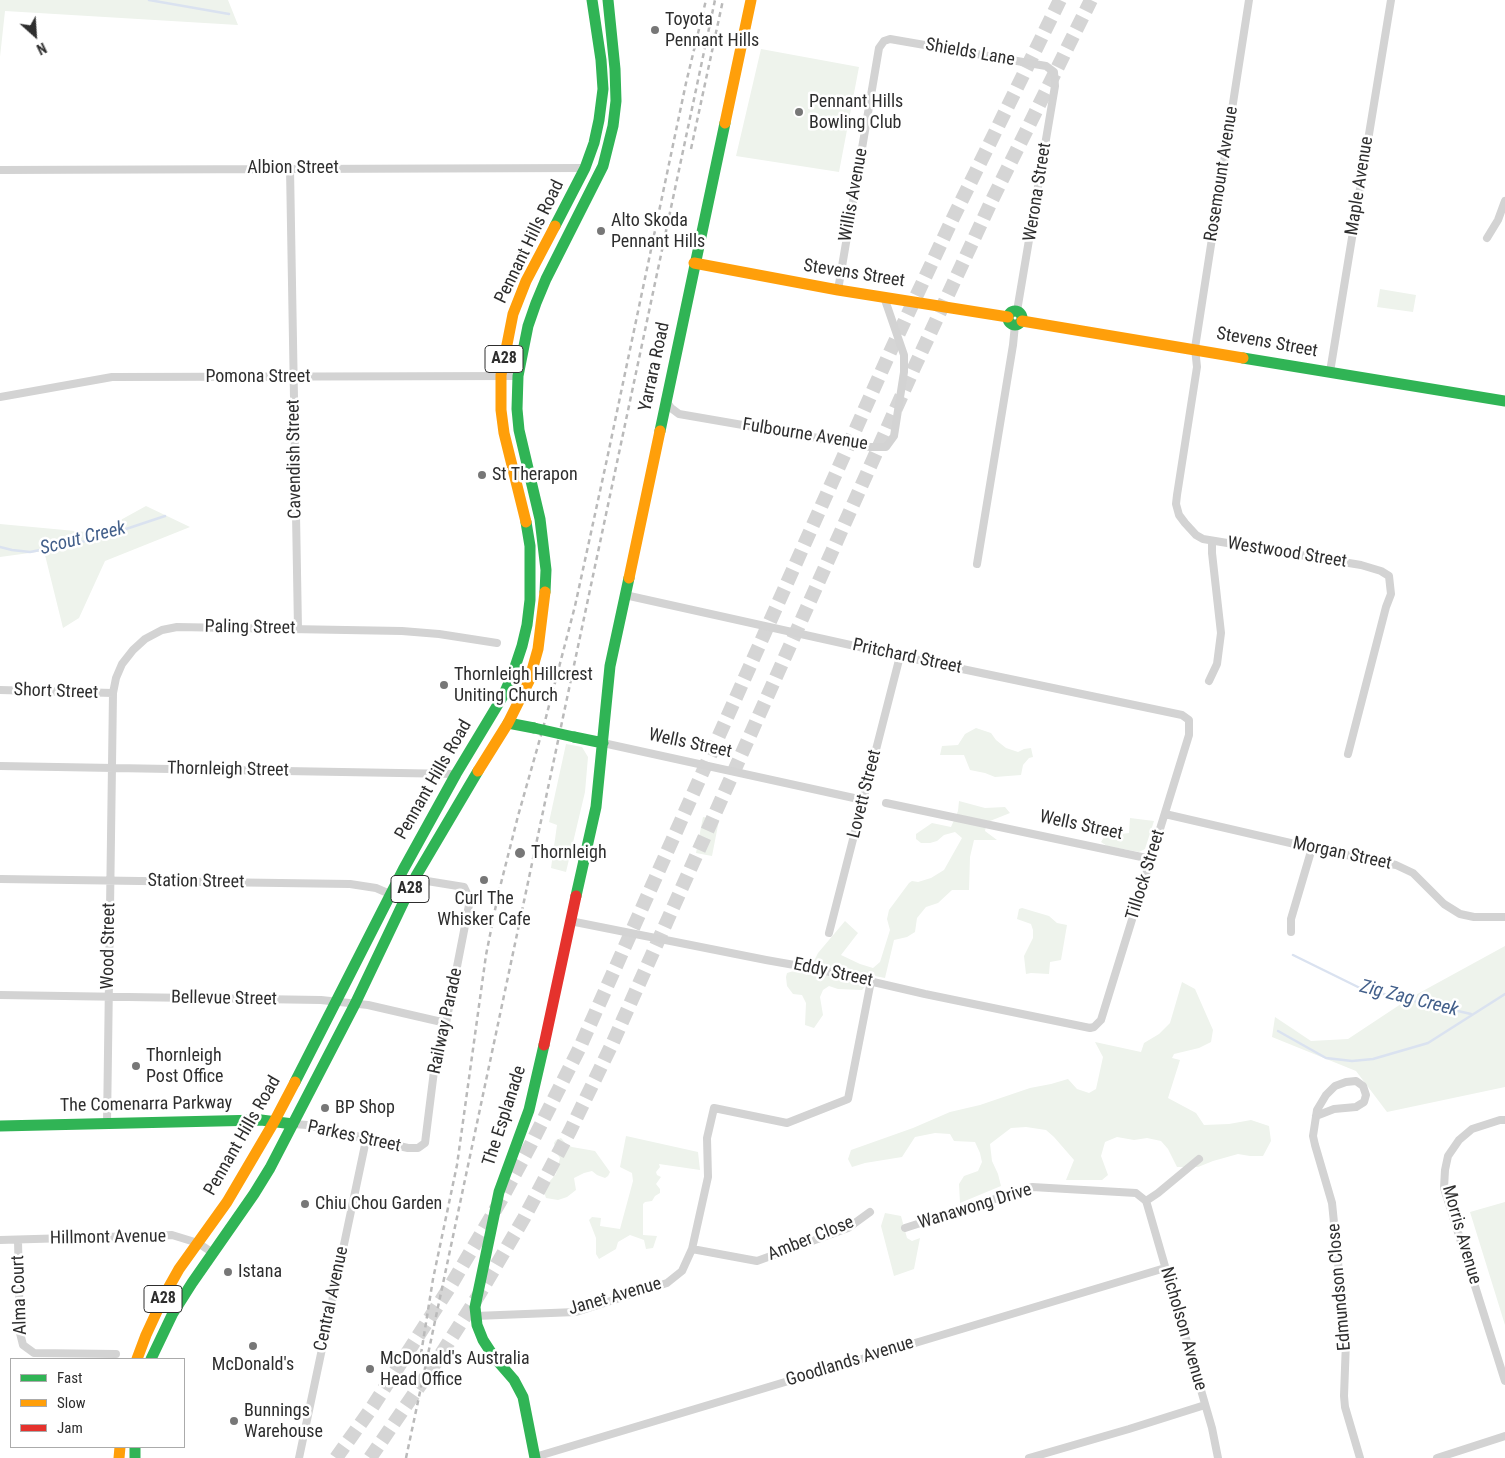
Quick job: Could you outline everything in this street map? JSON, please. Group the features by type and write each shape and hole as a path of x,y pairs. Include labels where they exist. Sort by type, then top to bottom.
{"main road":[{"name":"Pennant Hills Road","path":"137,1358 165,1294 179,1269 240,1182 274,1122 390,894 436,808 504,696 512,676 522,646 530,600 531,570 526,522 504,433 501,410 501,376 513,314 526,281 585,168 594,143 603,88 592,0"},
{"name":"Pennant Hills Road","path":"151,1358 173,1313 270,1168 355,1004 416,876 508,723 529,681 538,649 546,570 540,519 519,430 517,409 518,376 528,326 536,303 546,279 603,166 613,126 616,101 615,69 608,0"},
{"name":"Yarrara Road","path":"603,743 610,666 751,0"},
{"name":"Stevens Street","path":"694,264 838,290 1016,318 1505,401"},
{"path":"468,754 499,723 508,723"},
{"name":"Wells Street","path":"508,723 603,743"},
{"name":"The Esplanade","path":"535,1458 523,1397 514,1380 491,1353 483,1340 475,1316 476,1298 495,1207 531,1104 596,807 603,743"},
{"name":"The Comenarra Parkway","path":"0,1126 261,1120 293,1124"}],"street":[{"name":"Rosemount Avenue","path":"1195,348 1249,0"},
{"name":"Maple Avenue","path":"1330,372 1391,0"},
{"name":"Shields Lane","path":"884,41 890,39 1046,66 1054,72"},
{"name":"Willis Avenue","path":"838,290 879,48 884,41"},
{"name":"Werona Street","path":"977,564 1055,86 1054,72"},
{"name":"Cavendish Street","path":"290,168 298,629"},
{"name":"Albion Street","path":"0,170 585,168"},
{"path":"1487,238 1498,220 1505,201"},
{"name":"Fulbourne Avenue","path":"665,400 679,414 870,447 886,447 894,436 904,372 904,355 884,297"},
{"name":"Westwood Street","path":"1195,348 1197,367 1176,504 1179,515 1190,530 1203,539 1361,565 1381,571 1389,576 1390,594 1348,754"},
{"name":"Pomona Street","path":"0,397 112,378 518,376"},
{"path":"1209,681 1217,664 1221,633 1212,541"},
{"name":"Pritchard Street","path":"625,595 900,656 1182,715 1188,720"},
{"name":"Paling Street","path":"112,768 113,693 116,678 122,664 133,650 145,639 162,630 178,627 402,631 439,634 497,644"},
{"name":"Lovett Street","path":"830,933 900,656"},
{"name":"Short Street","path":"0,690 113,693"},
{"name":"Tillock Street","path":"1094,1027 1101,1020 1165,814 1189,735 1188,720"},
{"name":"Wells Street","path":"603,743 863,800"},
{"name":"Thornleigh Street","path":"0,766 456,774"},
{"name":"Wood Street","path":"107,1124 112,768"},
{"name":"Wells Street","path":"886,802 1151,859"},
{"name":"Morgan Street","path":"1165,814 1312,848 1396,865 1413,873 1444,904 1460,914 1474,917 1505,917"},
{"path":"1291,932 1291,919 1312,848"},
{"name":"Railway Parade","path":"414,1149 422,1146 426,1139 433,1081 470,900 464,887 427,881 416,876"},
{"name":"Station Street","path":"0,879 350,884 376,888 390,894"},
{"name":"Eddy Street","path":"570,921 766,960 817,968 925,994 1074,1026 1094,1027"},
{"name":"Janet Avenue","path":"475,1316 567,1313 667,1283 682,1271 692,1248 708,1177 707,1138 714,1108 787,1123 848,1099 871,981"},
{"name":"Bellevue Street","path":"0,995 321,1000 368,1005 446,1023"},
{"name":"Edmundson Close","path":"1316,1116 1334,1108 1356,1107 1364,1102 1366,1095 1363,1086 1356,1081 1335,1086 1320,1103 1317,1110 1316,1116 1313,1136 1332,1203 1346,1341 1345,1407 1360,1458"},
{"name":"Morris Avenue","path":"1505,1120 1472,1129 1459,1140 1448,1156 1444,1188 1505,1381"},
{"name":"Parkes Street","path":"293,1124 307,1125 366,1140 414,1149"},
{"name":"Central Avenue","path":"299,1458 366,1140"},
{"path":"1146,1201 1199,1159"},
{"name":"Wanawong Drive","path":"905,1228 1032,1187 1136,1193 1146,1201"},
{"name":"Nicholson Avenue","path":"1146,1201 1206,1405 1218,1458"},
{"name":"Amber Close","path":"692,1248 757,1261 848,1228 870,1212"},
{"name":"Hillmont Avenue","path":"0,1240 172,1235 198,1243 213,1253"},
{"name":"Alma Court","path":"18,1240 20,1333 23,1345 34,1354 116,1354"},
{"name":"Goodlands Avenue","path":"535,1458 1165,1268"},
{"path":"1029,1458 1206,1405"},
{"path":"1440,1458 1505,1436"}],"shaded area":[{"path":"0,0 228,0 238,25 5,11 0,57"},
{"name":"Pennant Hills Bowling Club","path":"761,49 859,67 839,172 736,156"},
{"path":"1380,289 1416,295 1413,312 1377,307"},
{"path":"146,506 190,527 105,561 79,618 63,628 44,551 0,557 0,524 97,533"},
{"path":"976,728 991,733 1006,748 1018,752 1031,748 1033,757 1029,758 1023,765 1021,775 995,777 970,770 964,755 940,755 942,746 958,745 965,734"},
{"path":"566,744 582,747 588,757 585,792 566,872 551,868 557,825 549,822"},
{"path":"959,801 985,808 1005,807 1010,813 990,821 986,826 985,831 997,840 974,840 970,857 969,890 952,890 938,903 926,907 917,918 915,932 907,937 894,940 885,978 875,976 862,990 838,989 829,986 823,990 820,997 823,1015 814,1028 805,1025 806,1003 802,995 793,994 787,986 787,973 797,970 807,975 818,953 845,921 858,933 841,955 873,968 880,962 890,930 887,919 889,910 909,883 931,878 944,870 962,838 955,832 944,835 937,841 921,843 916,839 916,834 932,823 951,827 958,811"},
{"path":"703,817 719,820 712,856 696,853"},
{"path":"1130,818 1154,821 1145,849 1139,852 1107,846 1101,842 1108,831 1121,834 1129,833"},
{"path":"1022,908 1049,916 1057,923 1067,925 1061,960 1050,962 1049,974 1026,974 1024,956 1033,938 1033,930 1031,924 1017,919 1019,909"},
{"path":"1505,946 1505,1087 1387,1112 1356,1071 1272,1037 1275,1017 1311,1041 1348,1039 1410,998"},
{"path":"1182,982 1195,989 1213,1030 1211,1042 1199,1048 1174,1054 1172,1058 1180,1060 1168,1098 1196,1113 1204,1125 1229,1124 1251,1120 1269,1126 1271,1141 1263,1156 1238,1154 1198,1167 1177,1167 1168,1149 1161,1141 1147,1138 1134,1140 1117,1137 1105,1142 1101,1156 1108,1175 1102,1180 1066,1180 1074,1160 1054,1137 1046,1130 1026,1127 1011,1128 990,1144 992,1161 1001,1186 960,1203 959,1184 964,1176 978,1171 982,1162 975,1142 954,1141 950,1134 935,1133 915,1137 902,1157 852,1167 848,1159 851,1150 913,1128 950,1112 980,1105 1030,1088 1068,1079 1077,1089 1089,1093 1096,1089 1103,1057 1095,1042 1141,1052 1144,1043 1159,1034 1170,1023"},
{"path":"626,1136 698,1152 700,1170 659,1164 660,1167 656,1172 661,1177 656,1184 660,1189 660,1193 652,1201 643,1204 643,1235 657,1236 653,1248 646,1249 644,1240 630,1235 618,1242 616,1249 599,1259 596,1254 596,1238 589,1220 592,1217 601,1218 600,1226 620,1229 633,1181 632,1173 620,1167"},
{"path":"561,1138 572,1147 595,1151 610,1172 605,1178 592,1171 574,1178 576,1190 567,1197 558,1200 546,1198 543,1189 556,1174 560,1158 554,1143"},
{"path":"1505,1202 1505,1325 1470,1212"},
{"path":"885,1213 901,1216 907,1238 912,1241 920,1238 914,1269 894,1276 881,1226"}],"waterway":[{"path":"149,0 229,14"},
{"name":"Scout Creek","path":"0,547 30,552 96,539 165,516"},
{"name":"Zig Zag Creek","path":"1293,955 1362,989 1471,1014"},
{"name":"Zig Zag Creek","path":"1278,1031 1326,1058 1352,1061 1373,1059 1428,1043 1505,994"}],"tunnel":[{"path":"336,1458 371,1409 451,1285 501,1200 580,1047 891,350 952,220 1060,0"},
{"path":"370,1458 436,1362 480,1293 524,1218 570,1131 613,1042 914,368 992,200 1091,0"}],"railway":[{"path":"421,1354 433,1279 457,1165 486,955 498,895 575,606 686,83 706,0"},
{"path":"406,1458 715,0"},
{"path":"691,149 723,0"}],"traffic: fast":[{"path":"555,226 585,168 594,143 599,120 603,89 601,60 592,0"},
{"path":"545,592 546,570 540,519 519,430 517,409 518,376 528,326 536,303 546,279 603,166 613,126 616,101 615,69 608,0"},
{"path":"660,431 725,123"},
{"path":"1012,311 1018,311 1022,318 1018,325 1012,325 1008,321 1008,315 1012,311"},
{"path":"1243,358 1505,401"},
{"path":"295,1082 403,870 456,774 503,696 512,676 527,625 530,600 530,546 526,522"},
{"path":"576,896 596,807 610,666 629,578"},
{"path":"508,723 534,728"},
{"path":"534,728 574,737"},
{"path":"574,737 603,743"},
{"path":"151,1358 173,1313 270,1168 355,1004 416,876 478,771"},
{"path":"535,1458 523,1397 514,1380 494,1357 483,1340 477,1325 475,1307 499,1192 529,1110 544,1045"},
{"path":"0,1126 261,1120 293,1124"},
{"path":"135,1448 135,1458"}],"traffic: slow":[{"path":"725,123 751,0"},
{"path":"526,522 504,433 501,410 501,375 513,314 526,281 555,226"},
{"path":"694,263 838,290 1008,317"},
{"path":"1022,321 1243,358"},
{"path":"629,578 660,431"},
{"path":"478,771 508,723 529,681 538,649 545,592"},
{"path":"137,1358 165,1294 179,1269 227,1202 295,1082"},
{"path":"119,1458 120,1448"}],"traffic: jam":[{"path":"544,1045 576,896"}],"place":[{"name":"Toyota Pennant Hills","path":"655,30"},
{"name":"Pennant Hills Bowling Club","path":"799,112"},
{"name":"Alto Skoda Pennant Hills","path":"601,231"},
{"name":"St Therapon","path":"482,475"},
{"name":"Thornleigh Hillcrest Uniting Church","path":"444,685"},
{"name":"Thornleigh","path":"520,853"},
{"name":"Curl The Whisker Cafe","path":"484,880"},
{"name":"Thornleigh Post Office","path":"136,1066"},
{"name":"BP Shop","path":"325,1108"},
{"name":"Chiu Chou Garden","path":"305,1204"},
{"name":"Istana","path":"228,1272"},
{"name":"McDonald's","path":"253,1346"},
{"name":"McDonald's Australia Head Office","path":"370,1369"},
{"name":"Bunnings Warehouse","path":"234,1421"}]}
